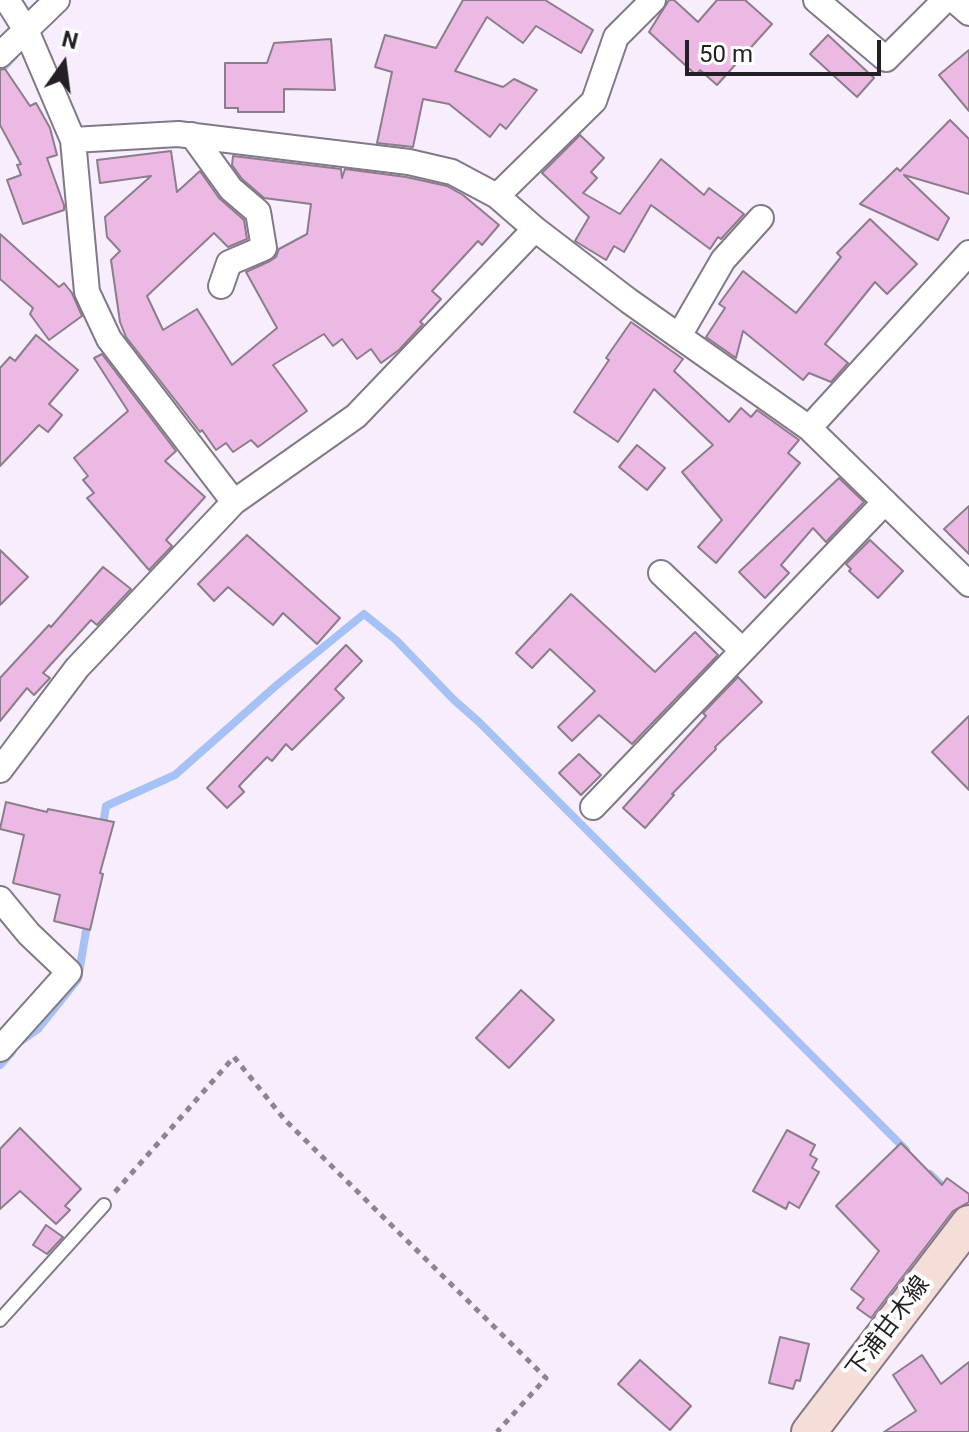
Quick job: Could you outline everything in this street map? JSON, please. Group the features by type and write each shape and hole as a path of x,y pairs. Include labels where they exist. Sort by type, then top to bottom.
{"main road":[{"name":"下浦甘木線","path":"809,1432 969,1223"}],"street":[{"path":"7,0 26,30 73,140 87,292 109,339 234,502"},
{"path":"0,55 57,0"},
{"path":"497,196 594,101 616,37 653,0"},
{"path":"816,0 886,59 945,0"},
{"path":"954,0 969,13"},
{"path":"73,140 192,135 409,162 452,172 497,196 535,229 809,428 969,584"},
{"path":"192,135 231,189 258,212 264,248 229,263 221,286"},
{"path":"679,336 723,260 761,218"},
{"path":"0,770 77,668 234,502 356,416 535,229"},
{"path":"809,428 969,253"},
{"path":"593,807 885,502"},
{"path":"661,573 742,650"},
{"path":"0,899 29,934 69,972 0,1049"}],"lane":[{"path":"0,1320 104,1205"}],"path":[{"path":"104,1205 234,1057 285,1120 546,1378 497,1432"}],"building":[{"path":"463,0 545,0 593,30 581,53 536,26 523,43 487,17 455,71 503,87 514,79 537,90 506,129 500,124 490,137 449,104 423,99 413,147 377,143 392,72 375,67 385,35 436,48"},
{"path":"669,0 674,0 698,22 717,0 745,0 772,24 717,85 700,70 696,75 649,32"},
{"path":"828,35 874,78 857,97 810,54"},
{"path":"331,39 335,90 284,89 284,112 238,112 238,108 225,108 225,63 267,63 274,43"},
{"path":"969,50 969,111 939,75"},
{"path":"5,69 30,106 36,103 50,128 57,155 47,158 64,205 64,210 23,224 7,180 21,175 17,165 21,164 0,125 0,70"},
{"path":"950,120 969,139 969,194 904,175 949,218 938,240 860,204 897,168 900,171"},
{"path":"580,135 604,158 591,172 597,178 583,193 620,214 661,159 704,195 709,188 744,214 721,239 718,237 710,249 651,205 624,252 614,246 606,260 575,241 589,217 542,173"},
{"path":"171,151 177,192 200,171 219,198 244,220 247,239 228,247 214,233 147,296 163,330 197,309 232,365 277,328 246,272 270,261 279,249 307,234 311,204 264,198 242,179 232,165 233,156 341,169 342,178 345,169 447,186 463,195 499,225 482,245 478,241 432,291 441,299 399,350 381,363 371,349 357,359 342,339 333,346 324,334 273,365 307,411 258,447 251,440 233,452 226,443 216,450 126,337 120,322 111,260 120,251 107,237 105,217 151,176 100,183 97,160"},
{"path":"870,219 917,264 887,294 875,282 825,344 848,363 831,382 809,373 803,380 743,331 736,358 706,337 725,308 719,304 743,271 796,313 841,257 837,253"},
{"path":"0,234 59,287 64,283 72,293 82,316 49,340 30,314 33,308 0,279"},
{"path":"631,322 683,359 674,371 729,422 741,408 751,417 757,410 799,440 788,453 800,463 716,563 698,547 722,520 682,472 713,445 654,389 618,442 574,412"},
{"path":"36,335 78,370 49,404 62,415 48,432 39,425 0,466 0,368 10,357 15,361"},
{"path":"102,354 176,451 165,461 205,497 166,540 172,546 149,570 87,498 94,493 83,480 88,476 74,458 128,411 94,358"},
{"path":"637,445 665,468 647,490 619,467"},
{"path":"839,478 864,502 826,542 813,528 781,565 789,573 765,598 739,572"},
{"path":"969,506 969,554 944,529"},
{"path":"247,535 340,618 317,644 283,613 273,625 228,587 214,601 198,584"},
{"path":"870,540 903,571 878,598 849,571 851,569 846,564"},
{"path":"0,550 28,577 0,605"},
{"path":"103,567 131,589 97,625 91,620 43,673 50,678 34,695 27,688 0,721 0,678 49,625 51,627"},
{"path":"571,594 655,672 695,632 718,655 632,744 599,715 572,741 558,727 595,691 550,649 532,668 516,653"},
{"path":"346,645 362,661 335,689 344,698 292,750 286,744 272,761 267,757 239,786 244,792 227,808 207,788"},
{"path":"738,677 762,702 715,747 645,828 623,808 706,716 703,713"},
{"path":"969,716 969,790 932,752"},
{"path":"579,754 601,775 581,795 559,773"},
{"path":"6,802 114,822 100,873 103,874 90,930 54,921 60,895 13,883 24,835 0,829"},
{"path":"521,990 554,1020 509,1068 476,1038"},
{"path":"20,1128 81,1189 65,1206 70,1210 56,1224 20,1191 0,1209 0,1149"},
{"path":"787,1130 815,1145 810,1155 817,1159 812,1168 819,1172 799,1208 789,1202 786,1209 753,1191"},
{"path":"901,1143 942,1185 947,1178 969,1194 969,1202 953,1211 871,1318 857,1308 864,1299 851,1289 879,1251 836,1206"},
{"path":"46,1225 63,1237 47,1254 33,1245"},
{"path":"780,1337 809,1344 800,1381 796,1380 793,1389 769,1383"},
{"path":"922,1355 941,1384 969,1362 969,1432 884,1432 916,1411 893,1375"},
{"path":"640,1360 691,1406 670,1430 618,1384"}],"waterway":[{"path":"0,71 14,56"},
{"path":"102,831 106,806 175,775 278,684 364,614 396,640 479,722 906,1150"},
{"path":"21,1041 38,1029 78,979 88,919"},
{"path":"0,1065 12,1052"},
{"path":"930,1174 969,1212"}]}
